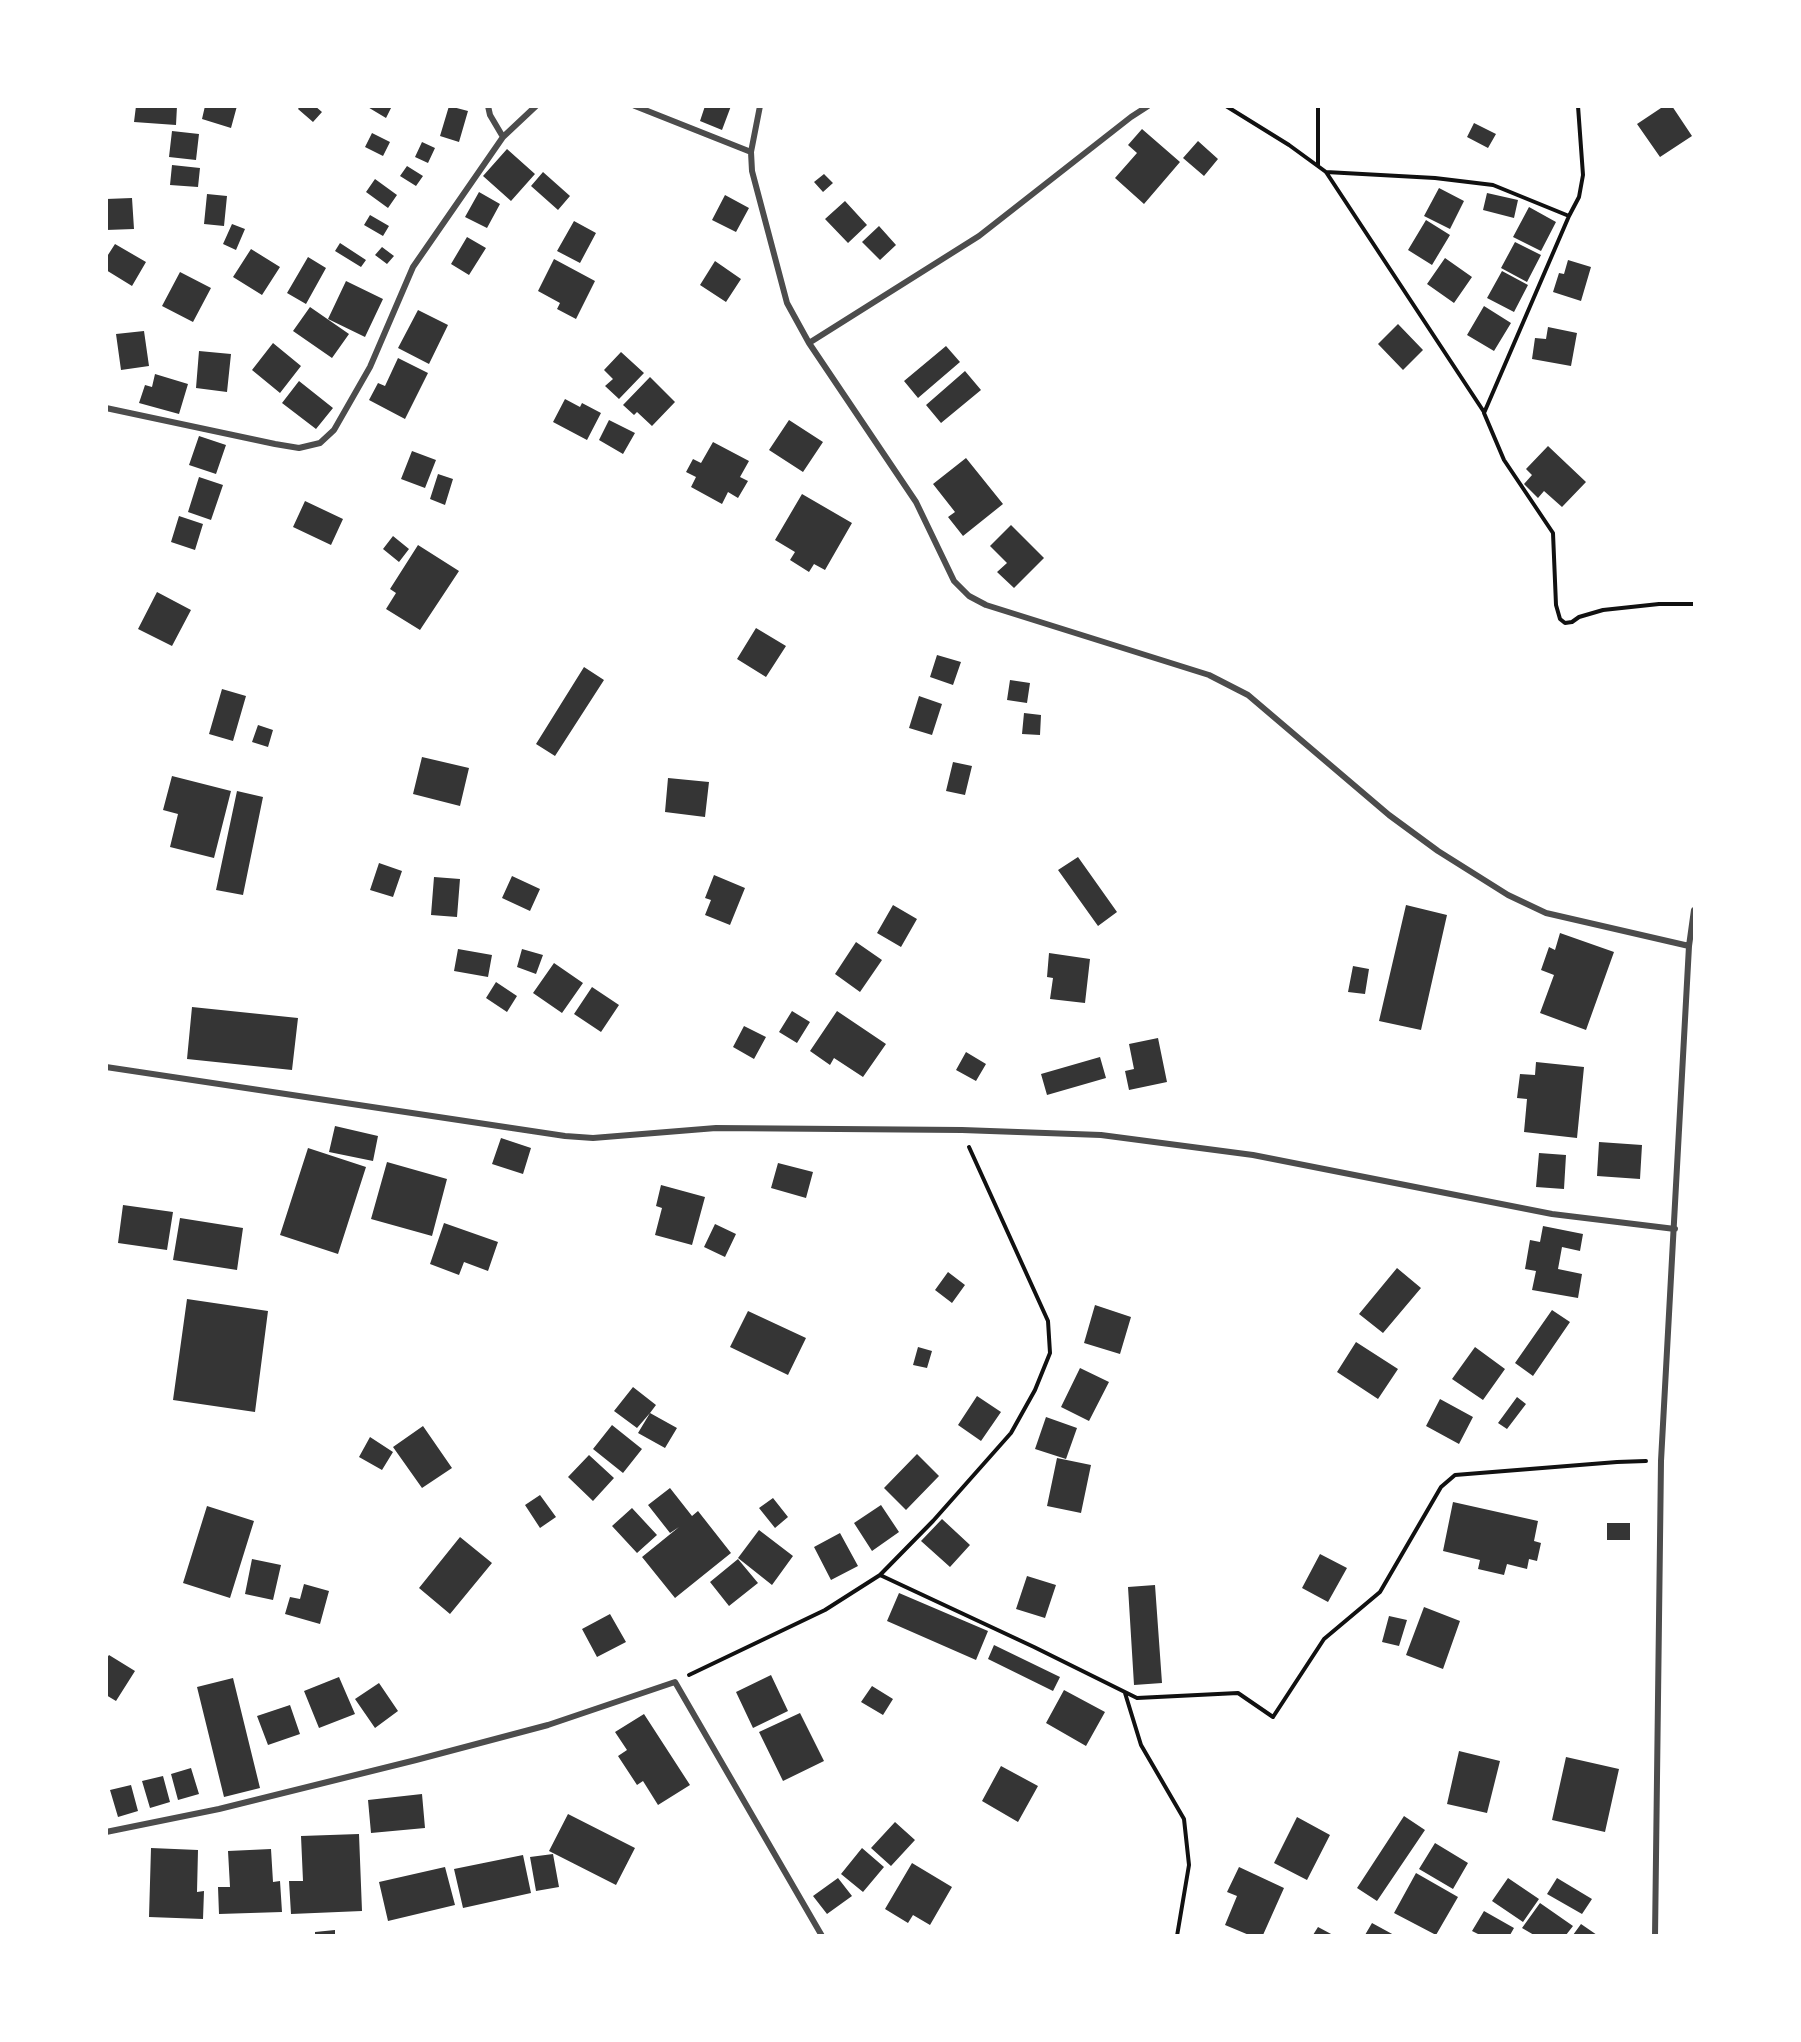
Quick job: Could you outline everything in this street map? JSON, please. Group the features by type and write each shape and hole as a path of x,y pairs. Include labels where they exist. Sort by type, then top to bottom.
{"street":[{"path":"488,106 503,136"},
{"path":"106,408 274,444 299,447 320,443 334,430 370,368 412,267 503,136 536,106"},
{"path":"635,106 751,152"},
{"path":"760,106 751,152 752,171 787,303 809,343 916,502 954,581 969,596 986,605 1209,675 1248,695 1389,815 1438,851 1508,895 1546,913 1689,946"},
{"path":"809,343 979,236 1148,106"},
{"path":"1655,1935 1661,1461 1689,946 1695,910"},
{"path":"106,1067 565,1136 593,1138 716,1128 962,1130 1101,1135 1253,1155 1552,1214 1675,1229"},
{"path":"106,1832 219,1809 416,1760 548,1725 675,1682 822,1935"}],"path":[{"path":"1226,106 1289,145 1326,172 1484,413 1504,460 1553,533 1556,605 1560,620 1565,623 1572,622 1579,617 1604,610 1659,604 1695,604"},
{"path":"1318,106 1318,166"},
{"path":"1484,413 1579,197 1582,187 1578,106"},
{"path":"1326,172 1435,178 1493,185 1569,216"},
{"path":"675,1682 825,1610 879,1575 933,1521 1011,1433 1035,1390 1050,1353 1048,1321 962,1130"},
{"path":"879,1575 1137,1698 1238,1693 1273,1717 1324,1639 1380,1592 1441,1487 1455,1475 1617,1462 1661,1461"},
{"path":"1125,1692 1141,1745 1184,1819 1189,1865 1177,1935"},
{"path":"874,1935 883,1935"}],"building":[{"path":"136,106 177,106 176,125 134,122"},
{"path":"205,106 237,106 231,128 202,119"},
{"path":"300,106 315,106 322,112 313,122 298,109"},
{"path":"366,106 392,106 386,118"},
{"path":"449,106 468,111 459,142 440,136"},
{"path":"705,106 731,106 722,130 700,121"},
{"path":"1664,106 1672,106 1692,136 1660,157 1637,124"},
{"path":"1474,123 1496,134 1488,148 1467,137"},
{"path":"1142,129 1180,162 1144,204 1115,178 1137,153 1128,145"},
{"path":"172,131 199,134 196,160 169,157"},
{"path":"372,133 390,142 383,156 365,147"},
{"path":"1198,141 1218,159 1204,176 1183,158"},
{"path":"422,142 435,148 428,163 415,157"},
{"path":"507,149 535,174 511,201 483,176"},
{"path":"172,165 200,168 198,187 170,185"},
{"path":"407,166 423,176 416,186 400,176"},
{"path":"543,172 570,196 558,210 531,186"},
{"path":"824,174 833,183 823,192 814,182"},
{"path":"375,179 397,195 388,208 366,192"},
{"path":"1439,188 1464,201 1450,229 1424,216"},
{"path":"479,192 500,204 487,228 465,217"},
{"path":"1487,193 1518,200 1514,218 1483,210"},
{"path":"207,194 227,196 224,226 204,224"},
{"path":"725,195 749,208 736,232 712,220"},
{"path":"132,198 134,229 106,230 106,199"},
{"path":"845,201 867,225 848,243 825,219"},
{"path":"1529,207 1556,222 1541,251 1513,237"},
{"path":"370,215 389,226 383,236 364,225"},
{"path":"1426,220 1450,235 1432,265 1408,250"},
{"path":"574,221 596,233 580,263 557,251"},
{"path":"232,224 245,229 236,250 223,244"},
{"path":"879,226 896,245 880,260 862,242"},
{"path":"467,237 486,248 469,275 451,264"},
{"path":"1515,242 1541,255 1527,282 1501,268"},
{"path":"340,243 366,260 361,267 335,251"},
{"path":"115,244 146,262 132,286 106,270 106,258"},
{"path":"382,247 394,256 387,264 375,255"},
{"path":"251,249 280,267 262,295 233,277"},
{"path":"308,257 326,268 306,304 287,293"},
{"path":"1445,258 1472,277 1454,303 1427,284"},
{"path":"554,259 595,281 576,319 557,309 560,303 538,291"},
{"path":"1568,260 1591,267 1581,301 1553,292 1559,273 1564,274"},
{"path":"715,261 741,279 726,302 700,285"},
{"path":"1502,271 1528,285 1514,312 1487,298"},
{"path":"180,272 211,288 193,322 162,306"},
{"path":"346,281 383,299 365,337 328,319"},
{"path":"1484,306 1511,323 1494,351 1467,335"},
{"path":"310,307 349,334 332,358 293,331"},
{"path":"418,310 448,325 429,364 398,348"},
{"path":"1398,324 1423,350 1403,370 1378,344"},
{"path":"1548,327 1577,333 1571,366 1532,359 1535,338 1546,339"},
{"path":"144,331 149,366 121,370 116,334"},
{"path":"273,343 301,366 280,393 252,370"},
{"path":"946,346 960,362 918,398 904,381"},
{"path":"199,351 231,354 227,392 196,388"},
{"path":"621,352 644,373 619,399 605,386 613,379 604,370"},
{"path":"398,358 428,373 405,419 369,400 378,383 385,386"},
{"path":"965,371 981,390 941,423 926,405"},
{"path":"155,374 188,384 179,414 139,403 145,385 152,387"},
{"path":"650,377 675,402 652,426 637,412 634,415 623,405"},
{"path":"299,381 333,408 316,429 282,403"},
{"path":"565,399 580,407 582,403 601,413 587,440 553,422"},
{"path":"609,420 635,433 623,454 599,440"},
{"path":"789,420 823,442 803,472 769,450"},
{"path":"199,436 226,445 216,474 189,465"},
{"path":"713,442 749,461 740,477 748,481 738,498 728,492 722,504 691,487 696,477 686,472 693,459 701,463"},
{"path":"1548,446 1586,482 1562,507 1544,491 1538,498 1524,484 1532,475 1526,469"},
{"path":"412,451 436,460 425,488 401,479"},
{"path":"966,458 1003,504 963,536 948,517 955,512 933,484"},
{"path":"438,474 453,479 445,505 430,499"},
{"path":"199,477 223,485 211,520 188,512"},
{"path":"802,494 852,523 825,570 814,564 809,572 790,560 795,552 775,540"},
{"path":"305,501 343,519 331,545 293,527"},
{"path":"179,516 203,524 195,550 171,542"},
{"path":"1011,525 1044,558 1014,588 997,572 1007,563 990,546"},
{"path":"393,536 409,549 399,562 383,549"},
{"path":"418,545 459,571 420,630 386,609 396,593 390,589"},
{"path":"157,592 191,610 172,646 138,629"},
{"path":"756,628 786,646 766,677 737,659"},
{"path":"937,655 961,662 953,685 930,677"},
{"path":"584,667 604,680 555,756 536,744"},
{"path":"1010,680 1030,683 1027,703 1007,700"},
{"path":"222,689 246,696 233,741 209,734"},
{"path":"919,696 942,704 932,735 909,728"},
{"path":"1024,713 1041,715 1040,735 1022,734"},
{"path":"258,725 273,730 268,747 252,742"},
{"path":"422,757 469,768 460,806 413,794"},
{"path":"953,762 972,766 965,795 946,791"},
{"path":"172,776 231,791 214,858 170,847 178,814 163,810"},
{"path":"668,778 709,782 705,817 665,812"},
{"path":"237,791 263,797 243,895 216,890"},
{"path":"1078,857 1117,912 1098,926 1058,870"},
{"path":"379,863 402,871 393,897 370,890"},
{"path":"714,875 745,888 730,925 705,915 711,900 705,898"},
{"path":"512,876 540,889 530,911 502,898"},
{"path":"434,877 460,879 457,917 431,915"},
{"path":"893,905 917,919 901,947 877,933"},
{"path":"1406,905 1447,915 1421,1030 1379,1021"},
{"path":"1560,933 1614,952 1586,1030 1540,1013 1554,975 1541,970 1549,947 1555,950"},
{"path":"856,942 882,960 860,992 835,974"},
{"path":"458,949 492,955 488,977 454,971"},
{"path":"522,949 543,955 536,974 517,967"},
{"path":"1049,953 1090,959 1085,1003 1050,999 1053,978 1047,977"},
{"path":"554,963 583,983 562,1013 533,993"},
{"path":"1353,966 1369,969 1365,994 1348,992"},
{"path":"496,982 517,996 507,1012 486,998"},
{"path":"592,987 619,1005 601,1032 574,1014"},
{"path":"192,1007 298,1018 292,1070 187,1059"},
{"path":"792,1011 810,1022 797,1043 779,1032"},
{"path":"837,1011 886,1044 863,1077 834,1058 830,1065 810,1051"},
{"path":"744,1026 766,1037 754,1059 733,1047"},
{"path":"1158,1038 1167,1082 1129,1090 1125,1071 1134,1069 1129,1044"},
{"path":"966,1052 986,1064 976,1081 956,1070"},
{"path":"1100,1057 1106,1078 1047,1095 1041,1074"},
{"path":"1536,1062 1584,1067 1577,1138 1524,1132 1527,1099 1517,1098 1520,1074 1535,1075"},
{"path":"335,1126 378,1136 373,1161 329,1152"},
{"path":"501,1138 531,1148 523,1174 492,1164"},
{"path":"1599,1142 1642,1145 1640,1179 1597,1176"},
{"path":"308,1148 366,1167 338,1254 280,1235"},
{"path":"1539,1153 1566,1155 1564,1189 1536,1187"},
{"path":"387,1162 447,1179 432,1236 371,1219"},
{"path":"778,1163 813,1172 806,1198 771,1188"},
{"path":"661,1185 705,1197 692,1245 655,1235 662,1208 656,1206"},
{"path":"123,1205 173,1212 167,1250 118,1243"},
{"path":"180,1218 243,1228 237,1270 173,1260"},
{"path":"444,1223 498,1242 488,1271 464,1262 459,1275 430,1264"},
{"path":"715,1224 736,1234 725,1257 704,1247"},
{"path":"1543,1226 1583,1234 1580,1251 1562,1247 1558,1269 1582,1274 1578,1298 1532,1290 1536,1271 1525,1269 1530,1240 1540,1242"},
{"path":"1397,1268 1421,1288 1383,1333 1359,1314"},
{"path":"948,1272 965,1285 952,1303 935,1290"},
{"path":"187,1299 268,1311 255,1412 173,1400"},
{"path":"1095,1305 1131,1317 1120,1354 1084,1343"},
{"path":"1552,1310 1570,1322 1533,1376 1515,1363"},
{"path":"748,1311 806,1338 788,1375 730,1347"},
{"path":"1356,1342 1398,1369 1378,1399 1337,1372"},
{"path":"918,1347 932,1351 927,1368 913,1365"},
{"path":"1475,1347 1505,1369 1483,1400 1452,1379"},
{"path":"1080,1368 1109,1382 1089,1421 1061,1407"},
{"path":"633,1387 656,1405 637,1428 614,1411"},
{"path":"977,1396 1001,1412 981,1441 958,1425"},
{"path":"1517,1397 1526,1404 1507,1429 1498,1423"},
{"path":"1440,1399 1473,1417 1459,1444 1426,1426"},
{"path":"650,1413 677,1428 665,1448 638,1433"},
{"path":"1046,1417 1077,1428 1066,1459 1035,1449"},
{"path":"612,1425 642,1449 623,1473 593,1449"},
{"path":"423,1426 452,1468 422,1488 393,1447"},
{"path":"370,1437 393,1452 382,1470 359,1457"},
{"path":"917,1454 939,1476 906,1510 884,1488"},
{"path":"589,1455 614,1478 593,1501 568,1477"},
{"path":"1057,1458 1091,1465 1081,1513 1047,1506"},
{"path":"670,1488 692,1516 698,1511 731,1553 675,1598 642,1557 679,1527 670,1533 648,1505"},
{"path":"540,1495 556,1517 540,1528 525,1505"},
{"path":"773,1498 788,1517 775,1528 759,1508"},
{"path":"1453,1502 1538,1521 1534,1541 1541,1543 1537,1561 1529,1559 1527,1569 1507,1564 1504,1575 1478,1569 1480,1560 1443,1551"},
{"path":"881,1505 899,1532 872,1551 854,1523"},
{"path":"207,1506 254,1521 230,1598 183,1583"},
{"path":"632,1508 657,1535 637,1553 612,1526"},
{"path":"942,1519 970,1545 950,1567 921,1541"},
{"path":"1607,1523 1630,1523 1630,1540 1607,1540"},
{"path":"759,1530 793,1556 772,1585 738,1558"},
{"path":"840,1533 858,1566 831,1580 814,1547"},
{"path":"460,1537 492,1563 450,1614 419,1588"},
{"path":"1320,1554 1347,1568 1328,1602 1302,1588"},
{"path":"252,1559 281,1565 273,1600 245,1594"},
{"path":"738,1559 758,1583 729,1606 710,1582"},
{"path":"1027,1576 1056,1585 1045,1618 1016,1609"},
{"path":"304,1584 329,1591 320,1624 285,1614 290,1597 300,1599"},
{"path":"1155,1585 1162,1683 1134,1685 1128,1587"},
{"path":"899,1593 988,1631 976,1660 887,1621"},
{"path":"1424,1607 1460,1621 1443,1669 1406,1655"},
{"path":"610,1614 626,1642 597,1657 582,1629"},
{"path":"1389,1616 1407,1620 1399,1646 1382,1642"},
{"path":"994,1645 1060,1677 1053,1691 988,1659"},
{"path":"109,1655 135,1671 116,1701 106,1695 106,1659"},
{"path":"771,1675 788,1711 753,1728 736,1692"},
{"path":"339,1677 355,1714 319,1728 304,1691"},
{"path":"233,1678 260,1788 224,1797 197,1687"},
{"path":"379,1683 398,1711 375,1728 355,1699"},
{"path":"872,1686 893,1699 883,1715 861,1702"},
{"path":"1064,1690 1105,1712 1086,1746 1046,1723"},
{"path":"290,1705 300,1734 268,1745 257,1716"},
{"path":"800,1713 824,1761 783,1781 759,1732"},
{"path":"644,1714 690,1785 658,1805 643,1781 637,1785 618,1756 627,1750 615,1732"},
{"path":"1459,1751 1500,1761 1487,1813 1447,1804"},
{"path":"1566,1757 1619,1769 1605,1832 1552,1820"},
{"path":"1001,1766 1038,1786 1018,1822 982,1801"},
{"path":"191,1768 199,1794 178,1800 171,1774"},
{"path":"163,1776 170,1802 150,1808 142,1781"},
{"path":"131,1785 138,1811 118,1817 110,1790"},
{"path":"422,1794 425,1828 371,1833 368,1800"},
{"path":"568,1814 635,1848 616,1885 549,1851"},
{"path":"1404,1816 1425,1830 1377,1901 1357,1888"},
{"path":"1297,1817 1330,1835 1307,1880 1274,1863"},
{"path":"895,1822 915,1840 891,1866 871,1848"},
{"path":"359,1834 362,1911 291,1914 289,1881 303,1881 301,1836"},
{"path":"1435,1843 1468,1863 1453,1889 1419,1869"},
{"path":"151,1848 198,1850 197,1892 204,1891 203,1919 149,1917"},
{"path":"862,1848 884,1867 863,1892 841,1874"},
{"path":"271,1849 273,1882 280,1881 282,1912 219,1914 218,1887 230,1887 228,1851"},
{"path":"553,1854 559,1887 536,1891 530,1857"},
{"path":"523,1855 531,1893 463,1908 454,1869"},
{"path":"912,1863 952,1887 930,1925 913,1915 908,1923 885,1909"},
{"path":"445,1867 455,1905 388,1921 379,1882"},
{"path":"1239,1867 1284,1888 1263,1935 1249,1935 1225,1925 1237,1896 1227,1892"},
{"path":"1416,1873 1458,1897 1436,1935 1394,1913"},
{"path":"838,1878 852,1896 827,1914 813,1896"},
{"path":"1508,1878 1539,1899 1523,1922 1492,1901"},
{"path":"1557,1878 1592,1899 1582,1914 1547,1894"},
{"path":"1540,1903 1573,1926 1566,1935 1534,1935 1522,1928"},
{"path":"1484,1911 1514,1928 1510,1935 1480,1935 1472,1931"},
{"path":"1372,1923 1394,1935 1365,1935"},
{"path":"1581,1924 1597,1935 1573,1935"},
{"path":"1318,1927 1333,1935 1313,1935"},
{"path":"335,1930 335,1935 315,1935 315,1932"}]}
